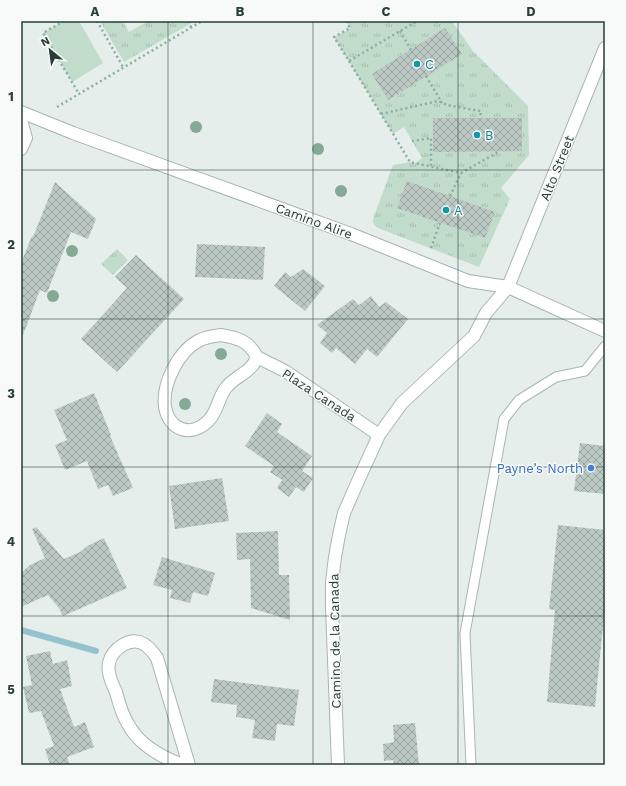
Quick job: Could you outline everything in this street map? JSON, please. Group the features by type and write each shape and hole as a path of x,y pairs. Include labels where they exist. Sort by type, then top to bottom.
{"street":[{"name":"Alto Street","path":"508,287 605,48"},
{"name":"Camino Alire","path":"21,112 73,133 351,234 468,281 508,287 605,331"},
{"path":"21,120 26,138 21,149"},
{"name":"Camino de la Canada","path":"338,765 332,582 335,557 344,513 379,435 402,403 474,336 486,313 508,287"},
{"name":"Plaza Canada","path":"256,357 254,364 251,367 230,382 224,390 216,410 210,420 202,427 192,430 182,430 175,425 165,408 167,382 173,370 179,359 198,341 221,335 234,337 246,343 253,350 256,357 285,371 379,435"},
{"path":"183,765 158,754 144,745 127,724 108,673 109,662 114,652 122,645 132,642 143,643 151,649 157,658 189,765"}],"lane":[{"path":"471,765 465,633 504,419 519,400 556,377 586,371 605,346"}],"path":[{"path":"64,21 43,33 79,94"},
{"path":"97,21 123,67"},
{"path":"188,21 191,27"},
{"path":"57,107 202,21"},
{"path":"346,21 350,28 334,37 410,162 461,173"},
{"path":"349,61 417,21"},
{"path":"400,31 411,50"},
{"path":"426,76 442,103"},
{"path":"381,114 438,101 481,111 480,118"},
{"path":"412,140 431,138 432,167"},
{"path":"450,196 461,173 500,151"},
{"path":"431,249 440,223"}],"green space":[{"path":"64,21 79,21 103,63 72,82 43,33"},
{"path":"100,21 123,21 129,32 148,21 195,21 124,62"},
{"path":"346,21 453,21 473,51 528,106 529,155 501,188 510,199 479,267 378,228 374,224 374,216 393,165 410,162 415,163 422,158 404,127 393,134 334,37 350,29"},
{"path":"117,249 128,260 113,275 101,264"}],"building":[{"name":"C","path":"445,28 462,54 388,100 372,74"},
{"name":"B","path":"433,118 522,118 522,151 433,152"},
{"name":"A","path":"407,181 495,212 485,238 397,208"},
{"path":"55,182 96,219 88,239 71,232 47,293 40,290 23,335 21,335 21,263"},
{"path":"197,244 265,247 263,280 195,277"},
{"path":"136,255 184,299 117,372 81,339 127,288 115,277"},
{"path":"303,269 325,286 305,311 274,286 285,272 291,277"},
{"path":"371,296 379,307 386,302 408,319 377,357 367,349 355,364 336,348 332,353 320,343 327,333 317,325 353,299 359,305"},
{"path":"94,393 111,435 110,436 133,488 113,496 108,485 98,489 87,461 65,470 55,445 67,440 54,410"},
{"path":"267,413 282,424 277,432 312,456 302,471 313,478 304,492 296,487 289,497 277,488 282,480 270,472 274,466 245,446"},
{"name":"Payne’s North","path":"580,443 605,446 605,494 574,491"},
{"path":"222,478 229,521 175,529 169,486"},
{"path":"558,525 605,530 605,615 595,707 547,702 555,610 549,609"},
{"path":"36,527 64,559 80,552 87,546 104,538 127,588 63,616 59,608 48,595 21,607 21,573 30,565 45,558 32,529"},
{"path":"278,531 279,575 289,575 290,620 251,608 250,559 237,560 236,533"},
{"path":"162,557 215,573 208,596 193,592 190,603 170,598 172,590 153,585"},
{"path":"50,651 53,664 67,660 72,686 60,689 74,727 85,722 94,747 67,757 70,765 50,765 45,749 54,746 41,711 29,713 23,687 32,685 26,656"},
{"path":"214,679 299,690 294,726 277,724 275,741 252,738 255,720 236,717 237,705 211,702"},
{"path":"415,723 419,765 394,765 393,760 384,761 383,744 394,742 393,725"}],"waterway":[{"path":"21,630 96,651"}],"place":[{"name":"C","path":"417,64"},
{"name":"B","path":"477,135"},
{"name":"A","path":"446,210"},
{"name":"Payne’s North","path":"591,468"}]}
